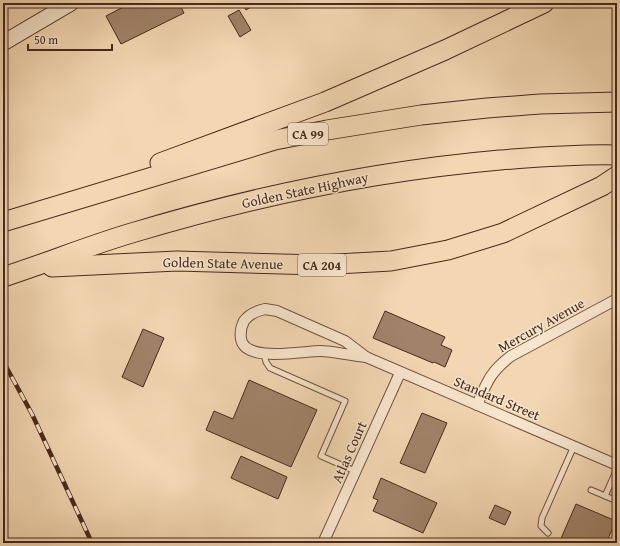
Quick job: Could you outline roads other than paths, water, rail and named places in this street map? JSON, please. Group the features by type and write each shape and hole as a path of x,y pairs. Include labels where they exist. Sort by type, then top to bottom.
{"highway":[{"path":"6,221 318,104 445,50 544,3"},
{"name":"CA 99","path":"6,221 275,140 328,130 427,115 487,108 540,104 617,102"},
{"name":"Golden State Highway","path":"3,277 134,232 199,213 327,183 406,170 458,164 537,157 617,155"},
{"name":"Golden State Avenue","path":"28,269 177,261 318,266 391,261 448,250 503,233 610,181"}],"street":[{"path":"3,43 71,3"},
{"name":"Mercury Avenue","path":"477,405 488,378 500,365 512,356 617,299"},
{"name":"Standard Street","path":"366,357 321,351 264,354 254,352 247,348 242,342 241,328 248,316 256,312 265,309 277,311 345,341 366,357 400,373 617,465"},
{"name":"Atlas Court","path":"323,543 400,373"}],"lane":[{"path":"264,354 266,362 270,368 345,401 321,456 355,471"},
{"path":"548,533 541,526 542,518 574,446"},
{"path":"605,496 617,469"},
{"path":"591,490 617,501"}],"railway":[{"path":"3,361 32,414 92,543"}]}
